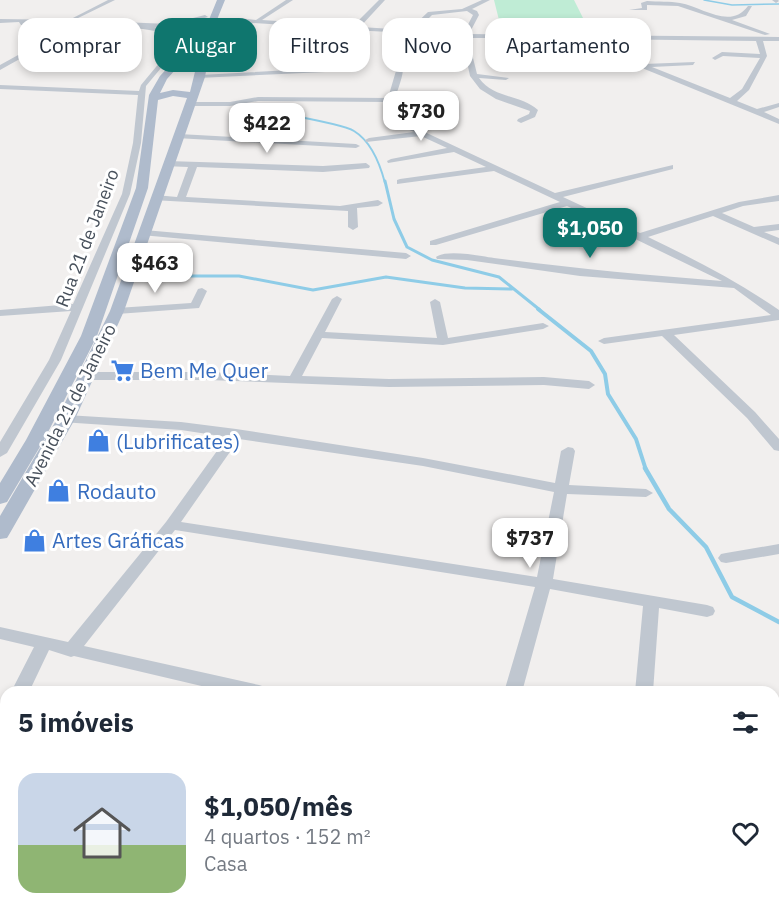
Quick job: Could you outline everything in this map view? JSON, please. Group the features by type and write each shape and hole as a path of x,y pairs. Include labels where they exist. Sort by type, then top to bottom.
{"main road":[{"name":"Avenida 21 de Janeiro","path":"205,16 221,5"},
{"name":"Avenida 21 de Janeiro","path":"0,498 69,378 103,299 142,188 147,96 168,72"},
{"name":"Avenida 21 de Janeiro","path":"0,533 66,419 117,311 201,72"},
{"path":"163,78 165,82 181,84 200,78"},
{"path":"147,96 183,93 191,101"}],"street":[{"path":"77,18 112,0"},
{"path":"259,19 290,0"},
{"path":"363,18 382,0"},
{"path":"468,10 487,0"},
{"path":"632,10 645,9 644,3 674,3 768,36 779,33"},
{"path":"221,5 259,19 269,20"},
{"path":"727,20 747,13 750,7"},
{"path":"425,18 430,13 468,10 475,12 473,21"},
{"path":"142,25 169,26 205,16"},
{"path":"0,21 18,22"},
{"path":"0,26 18,25"},
{"path":"144,28 154,29"},
{"name":"Rua 21 de Janeiro","path":"0,453 55,360 130,180 147,96 148,78 183,38 181,34 144,28"},
{"path":"473,35 768,36 779,38"},
{"path":"651,38 779,38"},
{"path":"733,100 745,90 764,56 759,39"},
{"path":"715,58 720,54 764,56"},
{"path":"0,68 18,58"},
{"path":"651,65 693,63"},
{"path":"257,67 271,74"},
{"path":"651,69 691,87 733,100 779,122"},
{"path":"473,71 481,88 489,93 522,103 534,110 532,115 521,121"},
{"path":"200,78 297,72"},
{"path":"402,72 390,100 389,113 396,121 419,134 456,149 641,236 738,286 779,316"},
{"path":"474,76 506,78"},
{"path":"0,87 147,96"},
{"path":"191,101 230,104 258,99 390,100"},
{"path":"758,111 779,105"},
{"path":"369,140 419,134"},
{"path":"179,136 356,146"},
{"path":"391,161 456,149"},
{"path":"167,164 323,169 366,166"},
{"path":"181,198 193,166"},
{"path":"555,196 670,167"},
{"path":"400,182 495,168"},
{"path":"155,198 341,207 378,203"},
{"path":"641,236 742,204 779,198"},
{"path":"433,243 569,202"},
{"path":"341,207 355,211 353,227"},
{"path":"714,213 779,242"},
{"path":"754,230 779,227"},
{"path":"144,233 406,256"},
{"path":"441,257 468,257 580,273 738,286"},
{"path":"117,311 195,306 202,291"},
{"path":"294,380 320,335 337,299"},
{"path":"435,302 443,342"},
{"path":"0,313 79,307"},
{"path":"604,341 779,316"},
{"path":"320,335 443,342 543,326"},
{"path":"664,332 751,416 779,447"},
{"path":"88,376 208,376 389,383 544,381 589,385"},
{"path":"66,419 181,426 236,433 423,462 561,489 646,494"},
{"path":"71,651 171,525 236,433"},
{"path":"515,686 544,583 568,451"},
{"path":"171,525 544,583 707,612"},
{"path":"726,558 779,549"},
{"path":"644,686 651,602"},
{"path":"0,633 231,686"},
{"path":"23,686 44,644"}],"green space":[{"path":"494,0 574,0 583,18 498,18"}],"waterway":[{"path":"704,0 732,5 779,4"},
{"path":"251,105 257,109 323,122 354,131 370,147 378,161 385,183"},
{"path":"385,181 394,219 407,247 432,260 499,277 540,310"},
{"path":"150,276 239,276 313,290 386,277 465,288 512,289"},
{"path":"538,309 591,351 605,374 608,394 636,439 646,469"},
{"path":"646,469 669,509 706,547 732,597 779,622"}],"place":[{"name":"Bem Me Quer","path":"122,370"},
{"name":"(Lubrificates)","path":"98,441"},
{"name":"Rodauto","path":"59,491"},
{"name":"Artes Gráficas","path":"34,540"}]}
